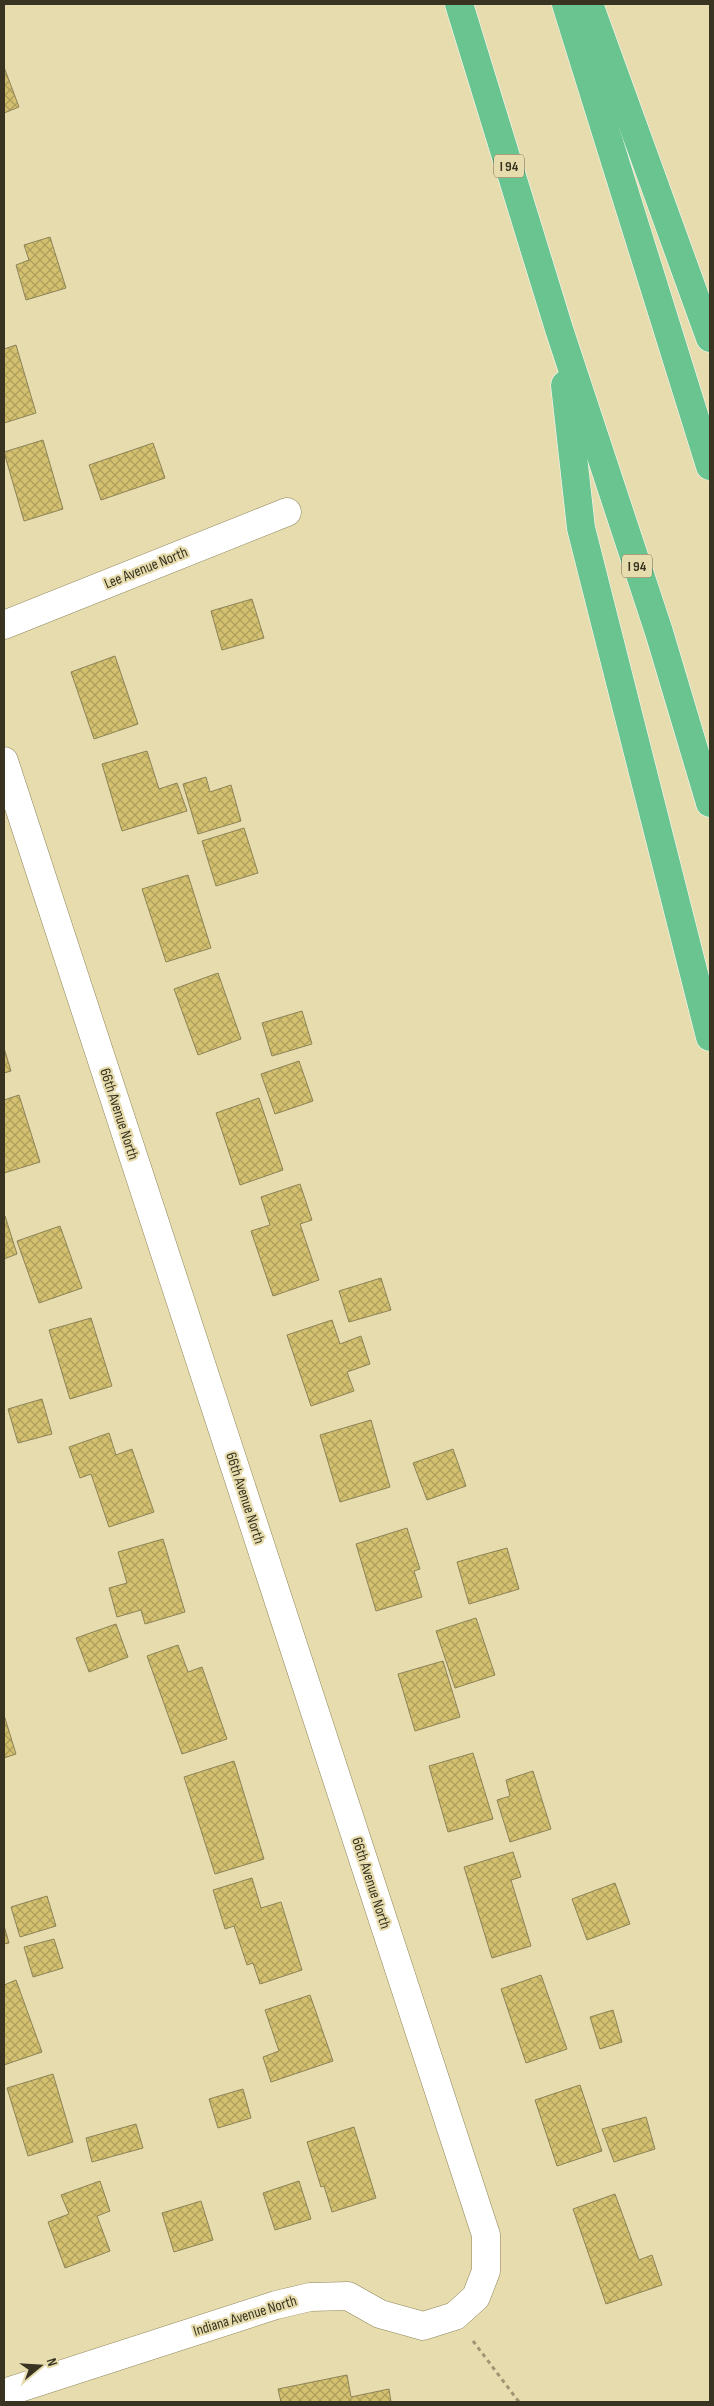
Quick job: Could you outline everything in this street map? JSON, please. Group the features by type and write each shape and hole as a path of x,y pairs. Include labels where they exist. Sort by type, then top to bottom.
{"highway":[{"name":"I 94","path":"459,4 559,329 659,632 710,803"},
{"path":"566,4 710,466"},
{"path":"589,4 710,338"},
{"path":"559,329 581,528 710,1037"}],"street":[{"name":"Lee Avenue North","path":"4,625 288,512"},
{"name":"66th Avenue North","path":"4,762 486,2235"},
{"name":"Indiana Avenue North","path":"4,2391 276,2305 310,2297 348,2296 380,2314 423,2326 455,2316 476,2298 486,2271 486,2235"}],"path":[{"path":"455,2316 519,2402"}],"building":[{"path":"4,67 19,107 4,113"},
{"path":"50,237 66,288 26,300 16,265 29,260 24,245"},
{"path":"16,345 36,413 4,423 4,349"},
{"path":"43,440 63,509 24,521 4,452"},
{"path":"153,443 165,478 101,500 89,465"},
{"path":"252,599 264,638 222,650 211,611"},
{"path":"115,656 138,724 94,739 71,672"},
{"path":"147,751 159,789 177,783 187,811 122,831 102,764"},
{"path":"206,777 210,792 231,785 241,821 198,834 183,784"},
{"path":"244,828 258,873 216,886 202,841"},
{"path":"188,875 211,948 166,962 142,889"},
{"path":"218,973 241,1039 198,1055 174,989"},
{"path":"302,1011 312,1044 272,1056 262,1023"},
{"path":"4,1048 11,1071 4,1073"},
{"path":"299,1061 313,1101 275,1114 261,1074"},
{"path":"19,1095 40,1162 4,1173 4,1100"},
{"path":"259,1098 283,1170 240,1185 216,1113"},
{"path":"300,1184 312,1220 300,1224 319,1280 273,1296 251,1231 270,1225 261,1197"},
{"path":"4,1217 17,1254 4,1259"},
{"path":"60,1226 82,1288 39,1303 17,1241"},
{"path":"381,1278 391,1310 349,1322 339,1291"},
{"path":"91,1318 112,1386 70,1399 49,1330"},
{"path":"332,1320 340,1344 361,1336 370,1364 347,1372 354,1391 311,1406 287,1335"},
{"path":"42,1399 52,1434 18,1443 8,1409"},
{"path":"371,1420 390,1487 340,1502 320,1435"},
{"path":"109,1433 116,1455 132,1449 154,1512 109,1527 91,1474 80,1478 69,1447"},
{"path":"453,1449 466,1486 427,1500 413,1463"},
{"path":"407,1528 420,1569 414,1571 422,1597 376,1611 356,1544"},
{"path":"163,1539 185,1612 145,1624 141,1610 117,1617 109,1588 127,1583 118,1552"},
{"path":"507,1548 519,1589 469,1604 457,1562"},
{"path":"476,1618 495,1675 455,1688 436,1631"},
{"path":"116,1624 128,1657 89,1672 76,1638"},
{"path":"178,1645 188,1672 202,1667 227,1739 182,1754 147,1656"},
{"path":"443,1661 460,1717 415,1731 398,1674"},
{"path":"4,1715 16,1754 4,1758"},
{"path":"473,1753 493,1819 448,1832 429,1766"},
{"path":"234,1761 264,1859 215,1874 184,1777"},
{"path":"533,1771 551,1829 510,1842 497,1800 510,1796 506,1780"},
{"path":"513,1852 521,1877 511,1880 531,1946 492,1958 464,1867"},
{"path":"252,1878 261,1908 281,1902 302,1970 260,1984 253,1963 247,1965 234,1926 225,1929 213,1890"},
{"path":"615,1883 630,1924 587,1940 572,1899"},
{"path":"47,1896 56,1926 20,1937 11,1907"},
{"path":"4,1926 9,1943 4,1944"},
{"path":"54,1939 63,1968 33,1977 24,1947"},
{"path":"541,1975 567,2049 526,2063 501,1989"},
{"path":"16,1980 42,2052 4,2065 4,1985"},
{"path":"310,1995 333,2061 271,2082 263,2057 279,2051 265,2010"},
{"path":"613,2010 622,2042 600,2049 590,2017"},
{"path":"53,2074 73,2142 28,2156 7,2088"},
{"path":"580,2085 602,2151 557,2166 535,2100"},
{"path":"243,2089 251,2118 218,2128 209,2099"},
{"path":"646,2117 655,2149 614,2162 602,2129"},
{"path":"136,2124 143,2148 92,2162 86,2138"},
{"path":"354,2127 376,2198 332,2212 324,2186 321,2187 307,2142"},
{"path":"100,2181 110,2211 97,2216 110,2251 65,2268 48,2222 69,2214 61,2195"},
{"path":"299,2181 311,2219 275,2230 263,2193"},
{"path":"615,2194 639,2260 652,2255 662,2285 606,2304 573,2209"},
{"path":"201,2201 213,2240 174,2252 162,2213"},
{"path":"347,2375 351,2397 389,2389 391,2402 281,2402 278,2389"}]}
